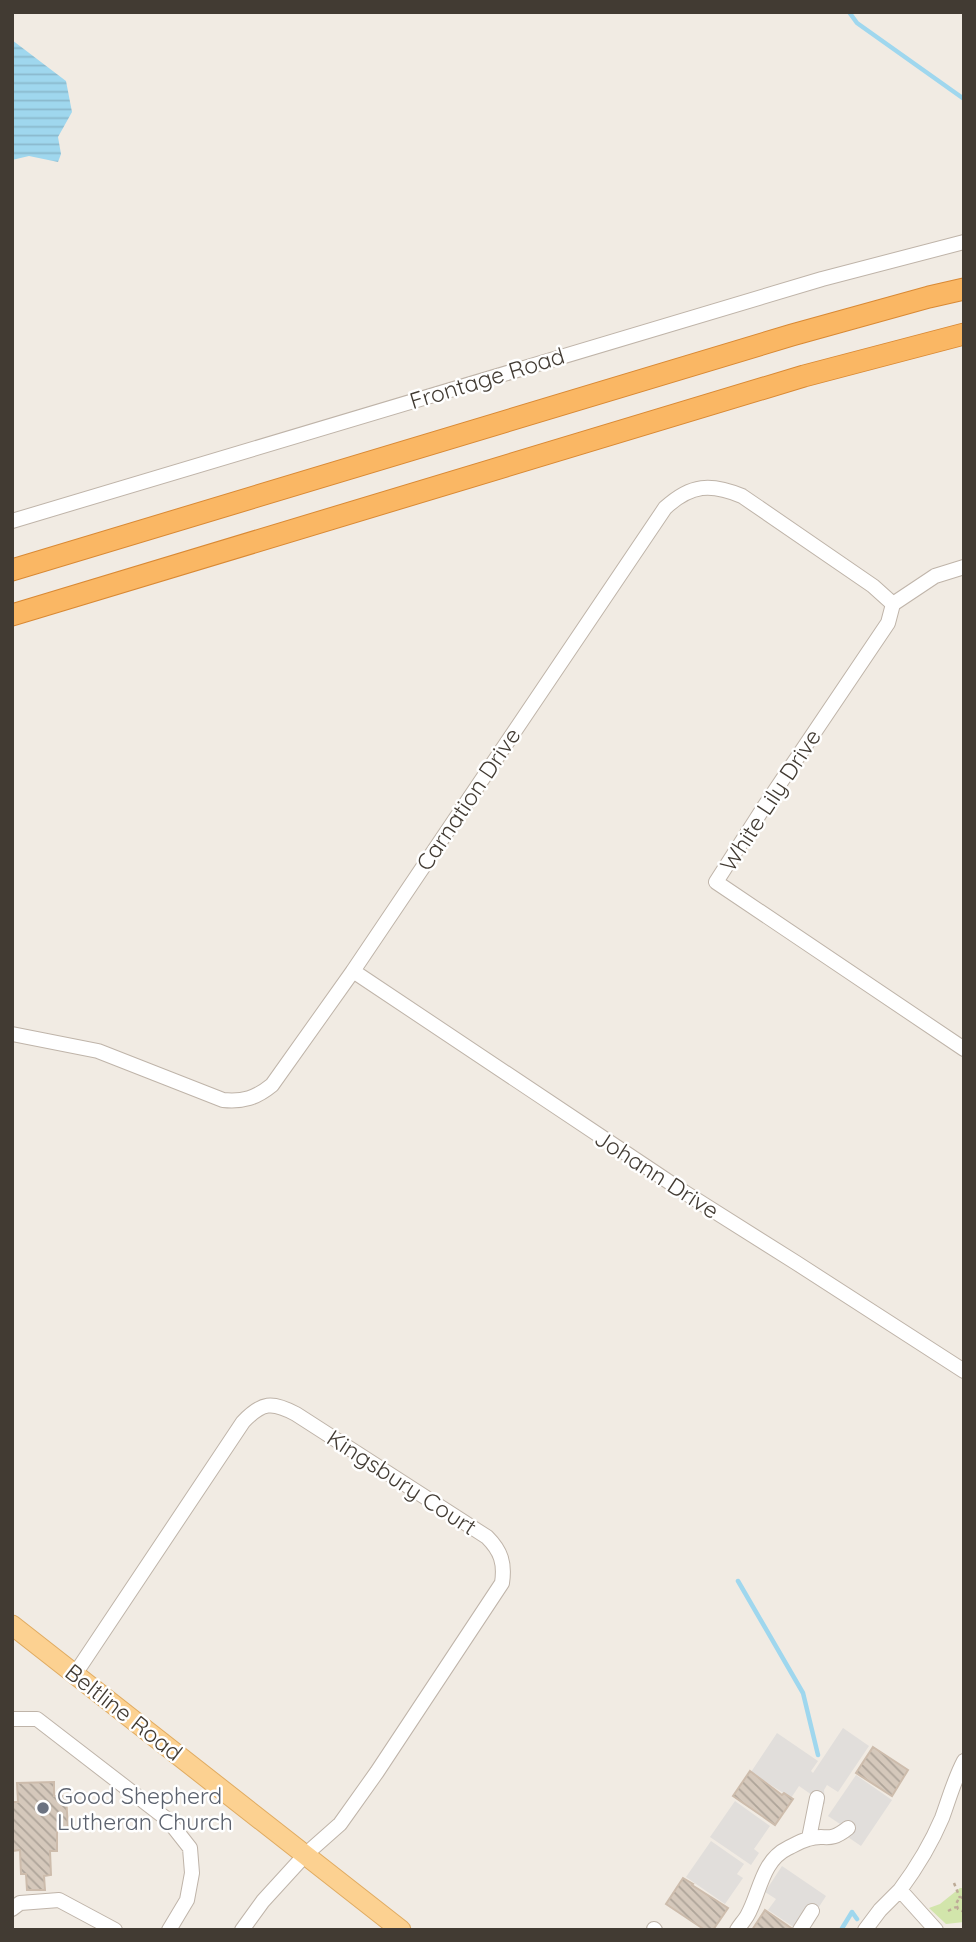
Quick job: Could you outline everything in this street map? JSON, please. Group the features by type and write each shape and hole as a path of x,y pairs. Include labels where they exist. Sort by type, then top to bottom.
{"highway":[{"path":"12,570 792,335 964,289"},
{"path":"12,615 791,380 964,334"}],"main road":[{"name":"Beltline Road","path":"12,1625 401,1930"}],"street":[{"name":"Frontage Road","path":"12,521 795,287 964,242"},
{"name":"Carnation Drive","path":"12,1034 98,1051 223,1100 237,1101 261,1095 272,1085 353,971 665,508 686,492 711,487 742,496 873,586 893,604"},
{"path":"893,604 935,576 964,567"},
{"name":"White Lily Drive","path":"893,604 888,623 716,882 964,1049"},
{"name":"Johann Drive","path":"353,971 673,1185 964,1371"},
{"name":"Kingsbury Court","path":"75,1674 243,1422 261,1408 274,1404 296,1414 487,1537 495,1545 504,1569 502,1583 340,1824 305,1855 262,1901 243,1930"},
{"path":"12,1719 37,1719 168,1820 190,1848 192,1874 187,1900 169,1930"},
{"path":"865,1930 900,1890 923,1858 964,1762"},
{"path":"810,1838 817,1798"},
{"path":"737,1930 748,1915 768,1867 784,1849 810,1838 829,1839 848,1828"},
{"path":"900,1890 936,1930"},
{"path":"12,1909 20,1903 59,1900 115,1930"},
{"path":"800,1930 812,1911"}],"path":[{"path":"954,1883 962,1897 956,1902 956,1907"},
{"path":"948,1911 956,1907"},
{"path":"956,1907 964,1912"}],"green space":[{"path":"960,1888 964,1888 964,1922 946,1924 929,1908 940,1904"}],"shaded area":[{"path":"843,1728 869,1746 838,1792 827,1785 824,1790 825,1804 799,1786 791,1798 751,1772 777,1733 818,1761 811,1771 813,1773"},
{"path":"856,1775 892,1800 861,1846 836,1829 840,1824 828,1816"},
{"path":"735,1801 770,1826 754,1849 759,1853 751,1865 710,1837"},
{"path":"711,1841 744,1864 737,1874 743,1878 725,1904 686,1877"},
{"path":"782,1866 826,1896 804,1930 798,1930 768,1910 776,1899 765,1892"}],"water":[{"path":"12,40 66,81 72,112 58,137 61,154 58,162 29,156 12,160"}],"building":[{"path":"873,1747 908,1770 892,1796 856,1773"},
{"path":"750,1771 782,1795 784,1793 793,1799 775,1825 733,1796"},
{"path":"54,1782 54,1796 66,1796 68,1829 57,1830 57,1851 50,1851 51,1875 44,1876 45,1890 27,1890 26,1874 21,1874 20,1850 12,1851 12,1802 18,1802 17,1783"},
{"path":"683,1878 728,1908 713,1930 705,1930 666,1904"},
{"path":"765,1910 794,1930 752,1930"}],"waterway":[{"path":"849,12 857,23 964,99"},
{"path":"738,1581 803,1693 818,1755"},
{"path":"841,1930 852,1912 857,1919"}],"place":[{"name":"Good Shepherd Lutheran Church","path":"43,1808"}]}
